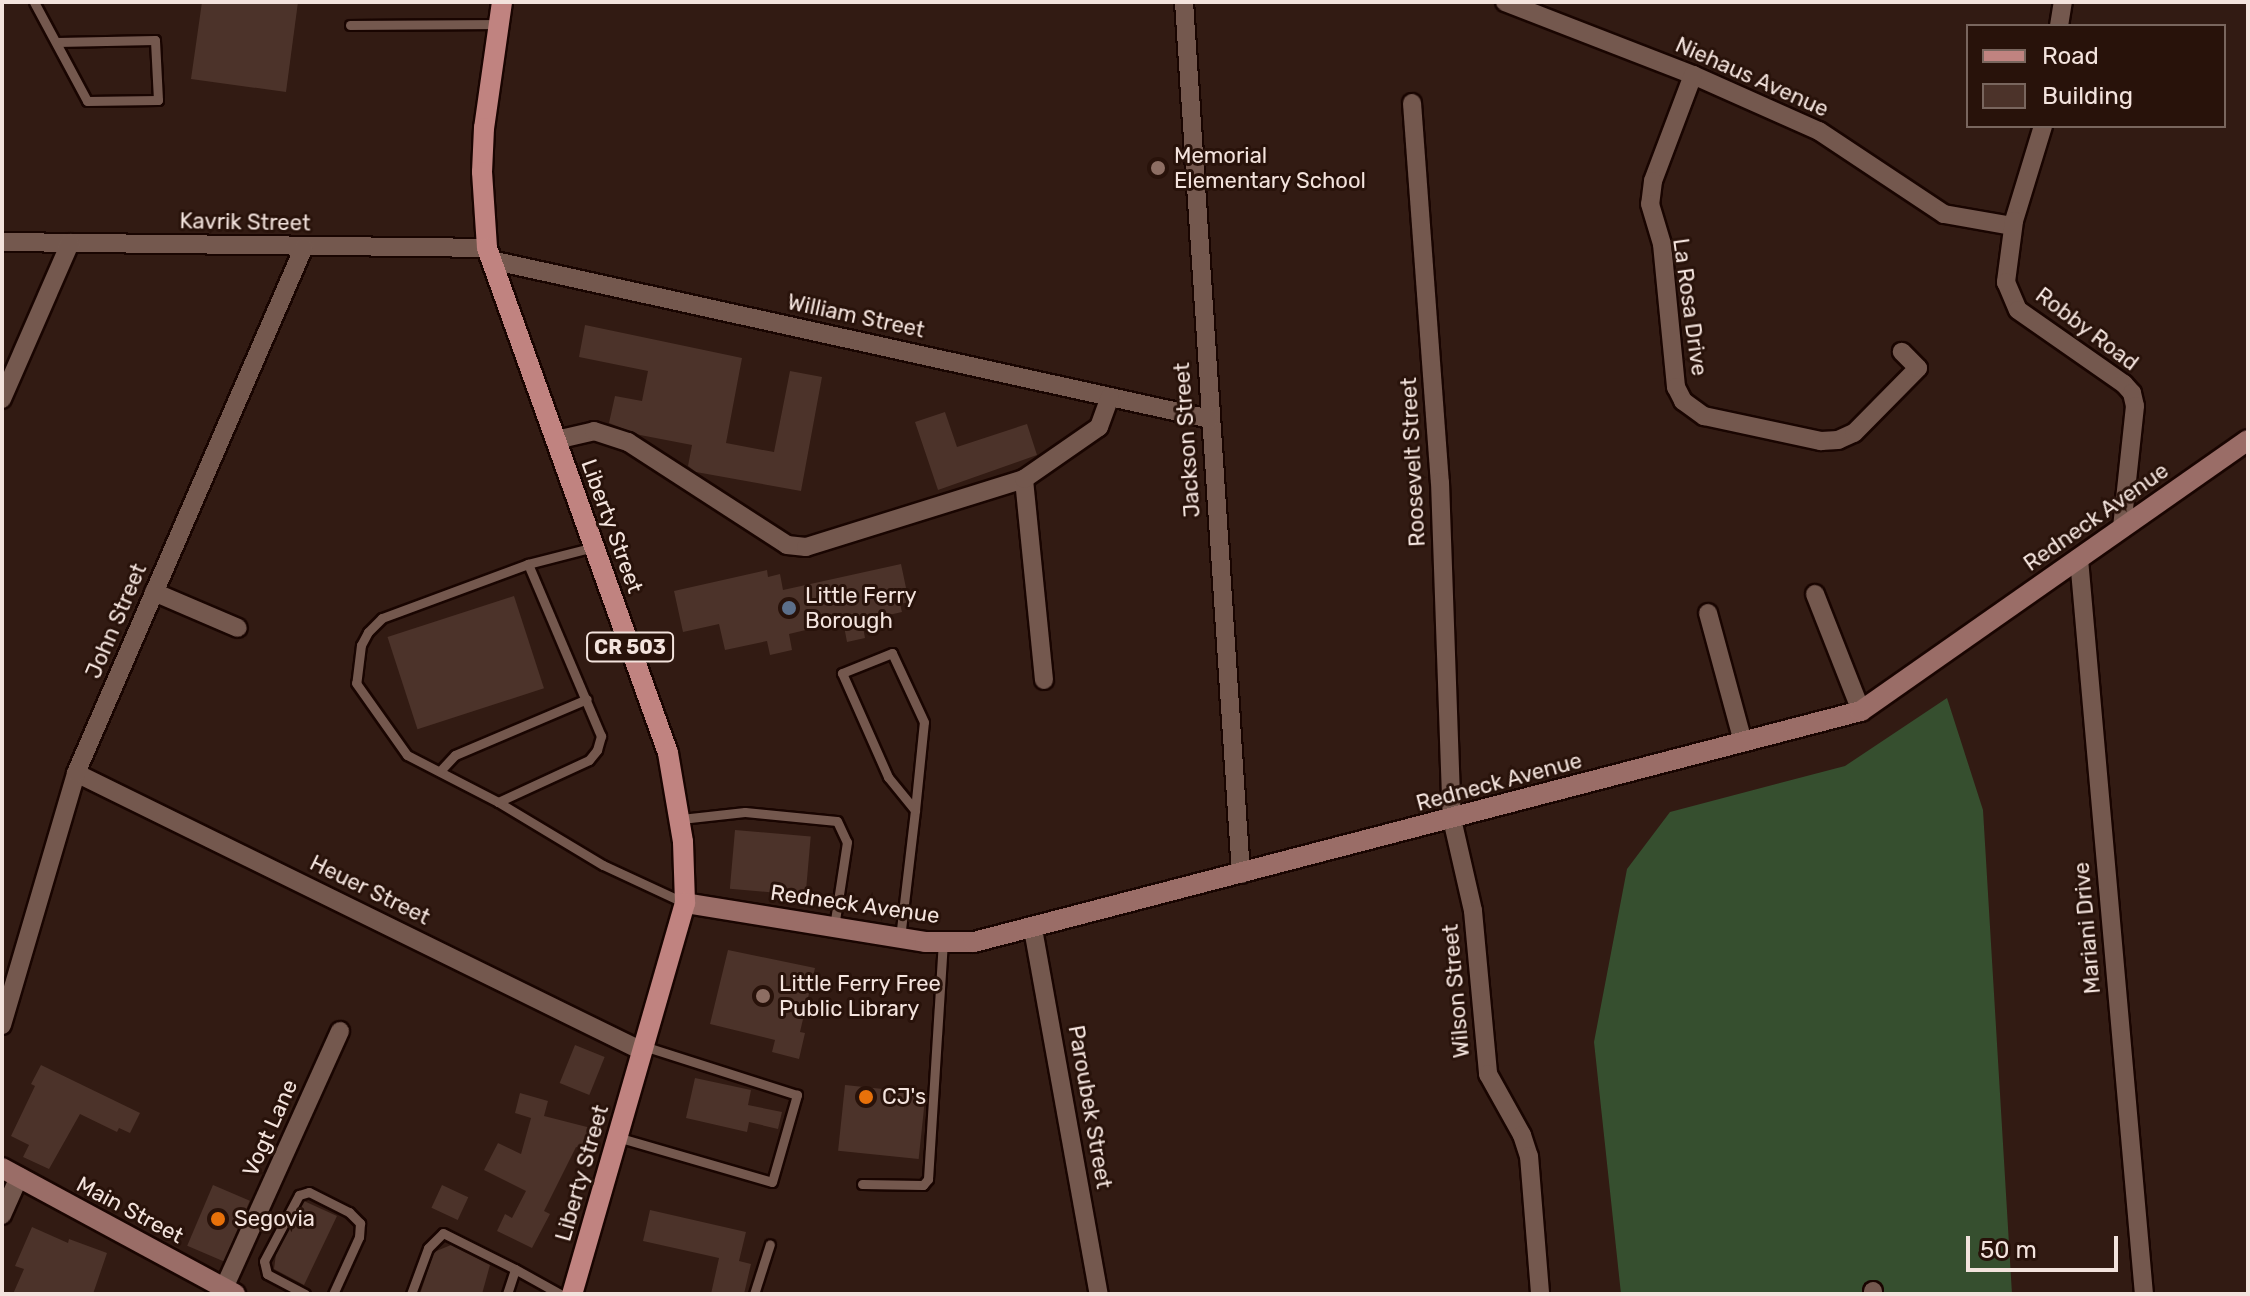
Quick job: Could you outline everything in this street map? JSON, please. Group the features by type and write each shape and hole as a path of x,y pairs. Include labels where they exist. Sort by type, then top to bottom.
{"main road":[{"name":"Liberty Street","path":"502,2 483,143 489,254 668,753 681,819 685,903 572,1294"}],"street":[{"name":"Jackson Street","path":"1184,2 1241,874"},
{"name":"Niehaus Avenue","path":"1505,2 1693,75 1819,131 1944,214 2013,226"},
{"path":"2059,24 2063,2"},
{"name":"La Rosa Drive","path":"1693,75 1653,181 1650,204 1662,244 1676,387 1683,401 1704,416 1821,441 1838,440 1854,433 1918,368 1902,352"},
{"name":"Roosevelt Street","path":"1412,103 1440,482 1452,819"},
{"name":"Robby Road","path":"2042,128 2013,226 2006,282 2018,310 2124,384 2132,393 2135,406 2122,528"},
{"name":"Kavrik Street","path":"2,242 304,247 489,254"},
{"path":"2,399 70,243"},
{"name":"John Street","path":"2,1025 76,773 304,247"},
{"name":"William Street","path":"489,254 1210,419"},
{"path":"556,440 594,431 628,442 787,545 806,547 1024,479 1099,427 1110,397"},
{"name":"Redneck Avenue","path":"685,903 900,938 974,942 1861,711 2248,440"},
{"path":"1024,479 1044,680"},
{"name":"Mariani Drive","path":"2079,559 2144,1294"},
{"path":"154,592 238,628"},
{"path":"1815,594 1861,711"},
{"path":"1708,613 1743,742"},
{"name":"Heuer Street","path":"76,773 643,1048"},
{"name":"Wilson Street","path":"1452,819 1473,911 1488,1074 1522,1135 1529,1156 1540,1294"},
{"name":"Paroubek Street","path":"1033,929 1099,1294"},
{"name":"Vogt Lane","path":"229,1291 340,1031"},
{"path":"2,1215 10,1173"},
{"name":"Main Street","path":"10,1173 229,1291"}],"lane":[{"path":"34,2 87,101 158,100 155,40 57,42"},
{"path":"350,25 499,24"},
{"path":"594,547 528,564 382,618 368,632 361,645 356,683 407,755 498,802 603,865 685,903"},
{"path":"498,802 589,760 597,750 601,736 528,564"},
{"path":"900,938 915,810 924,722 892,653 842,673 888,777 915,810"},
{"path":"440,771 455,755 587,699"},
{"path":"681,819 745,812 837,821 847,842 834,927"},
{"path":"862,1184 923,1185 928,1179 943,942"},
{"path":"617,1137 772,1182 797,1095 643,1048"},
{"path":"305,1294 267,1274 264,1261 299,1195 309,1192 349,1212 360,1223 359,1237 333,1294"},
{"path":"411,1294 428,1248 443,1233 560,1294"},
{"path":"754,1294 770,1244"},
{"path":"507,1294 515,1269"}],"green space":[{"path":"1947,698 1983,810 2012,1294 1621,1294 1594,1042 1627,869 1670,812 1845,766"}],"building":[{"path":"202,2 298,2 286,92 191,79"},
{"path":"585,325 742,358 726,443 774,452 790,371 822,377 801,491 696,472 688,466 692,445 640,435 609,423 615,396 642,401 648,371 579,357"},
{"path":"945,412 957,447 1027,424 1037,455 938,490 915,422"},
{"name":"Little Ferry Borough","path":"901,564 909,602 900,604 902,612 862,621 865,638 847,642 843,621 789,634 792,650 770,655 767,641 725,650 719,624 683,632 674,591 767,570 768,577 780,574 783,590"},
{"path":"514,596 544,688 417,729 388,637"},
{"path":"735,830 811,837 806,895 730,889"},
{"name":"Little Ferry Free Public Library","path":"728,950 815,968 800,1032 805,1033 799,1059 772,1052 775,1040 710,1024"},
{"path":"575,1045 605,1057 589,1095 560,1083"},
{"path":"41,1065 140,1113 130,1133 119,1128 117,1132 80,1114 49,1169 23,1157 29,1145 11,1136 35,1086 31,1084"},
{"path":"695,1078 751,1090 748,1105 782,1112 778,1129 749,1122 747,1132 686,1118"},
{"path":"845,1085 926,1093 919,1159 838,1151"},
{"path":"520,1093 548,1101 544,1116 591,1128 585,1150 576,1147 544,1211 550,1214 532,1248 497,1231 505,1214 512,1218 526,1191 484,1170 498,1143 521,1154 531,1118 515,1113"},
{"path":"213,1185 250,1201 224,1261 187,1246"},
{"path":"442,1185 468,1197 458,1220 431,1208"},
{"path":"304,1201 337,1216 304,1285 274,1269 276,1254"},
{"path":"650,1210 746,1232 739,1261 751,1264 744,1294 711,1294 719,1258 643,1241"},
{"path":"32,1227 68,1243 69,1239 107,1253 93,1294 13,1294 24,1269 15,1266"},
{"path":"451,1245 490,1265 482,1294 420,1294 434,1252"}],"place":[{"name":"Memorial Elementary School","path":"1158,168"},
{"name":"Little Ferry Borough","path":"789,608"},
{"name":"Little Ferry Free Public Library","path":"763,996"},
{"name":"CJ's","path":"866,1097"},
{"name":"Segovia","path":"218,1219"}]}
